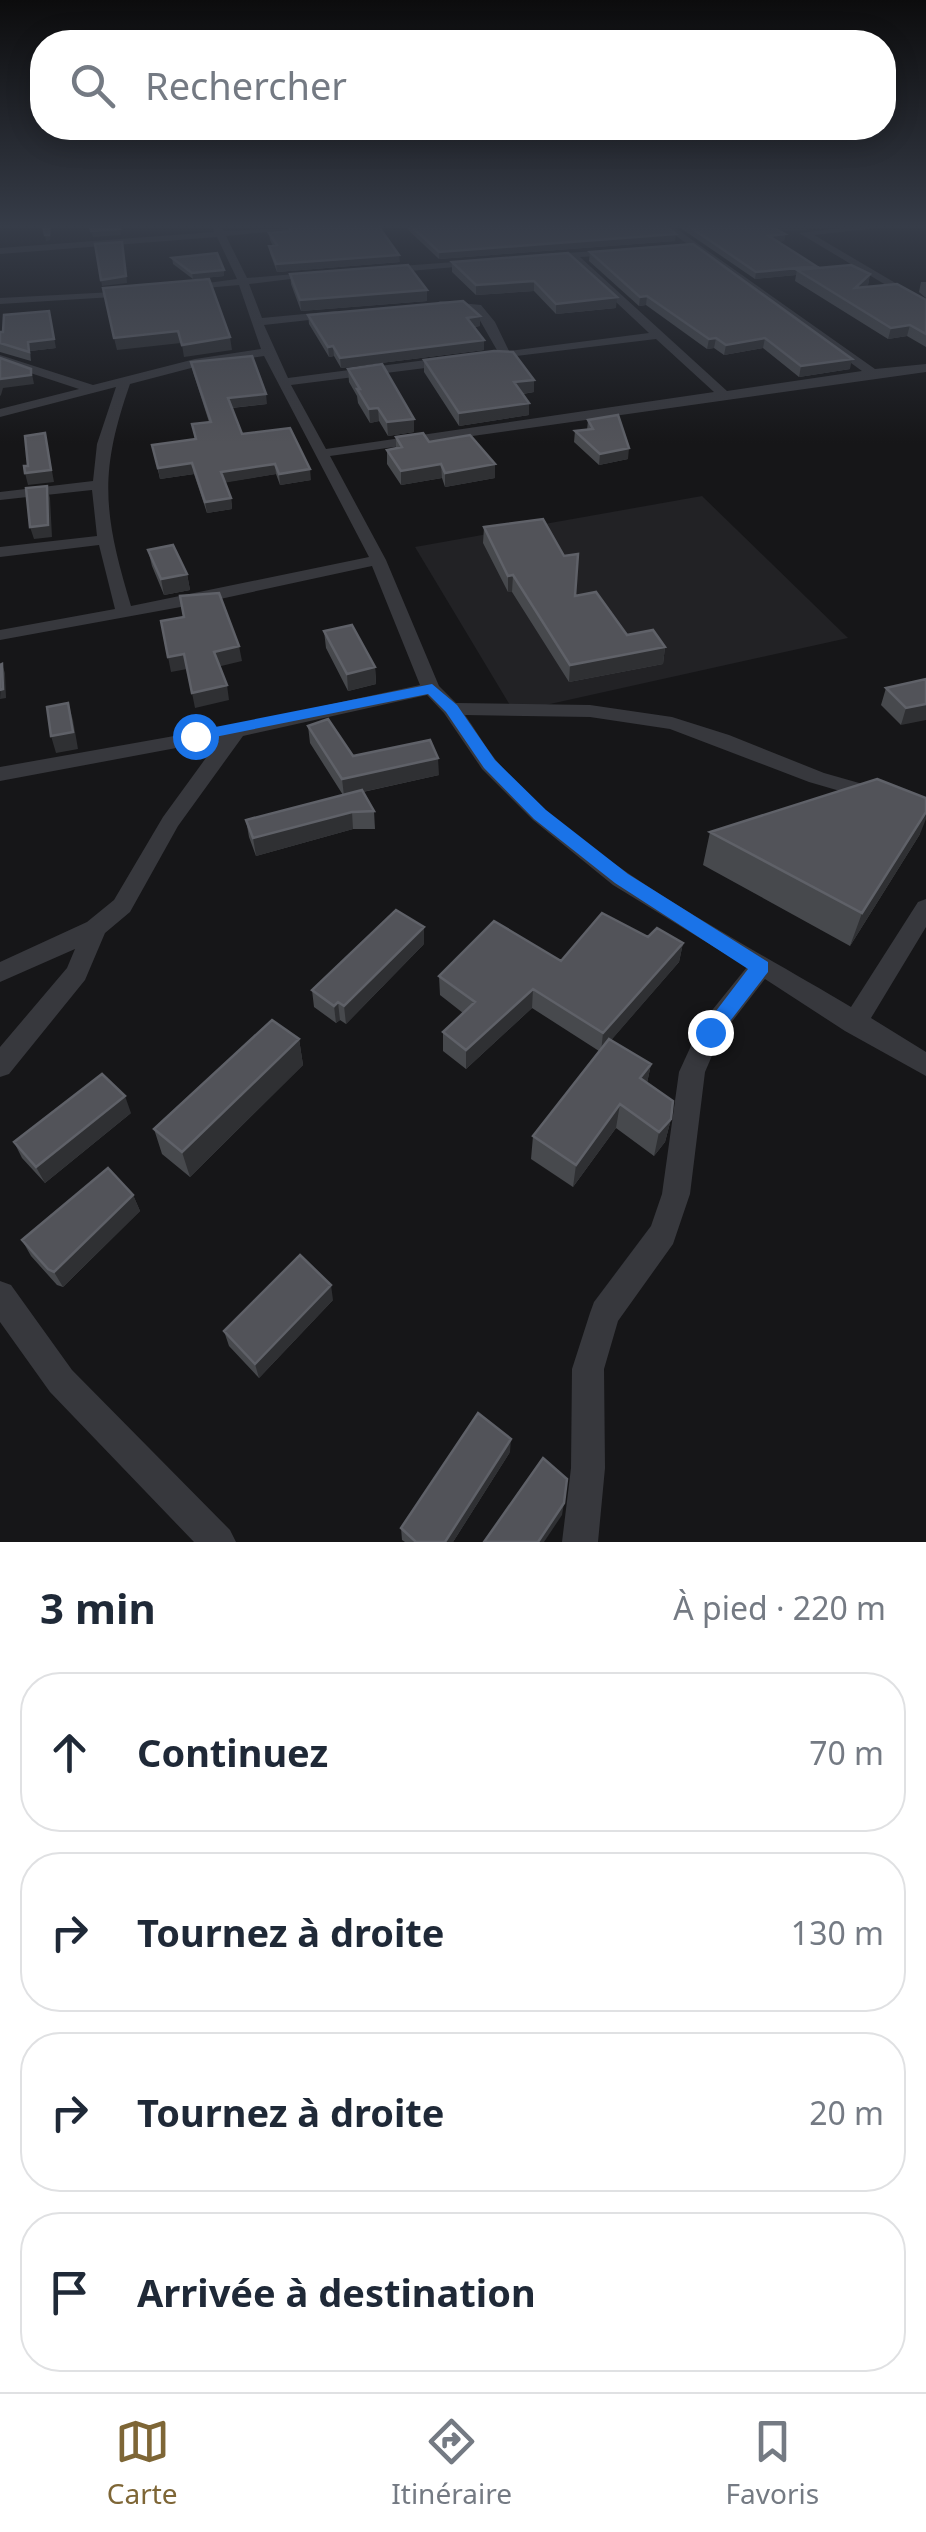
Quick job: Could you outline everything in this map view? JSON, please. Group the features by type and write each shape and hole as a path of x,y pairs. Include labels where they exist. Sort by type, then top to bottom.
{"street":[{"path":"0,301 30,299"},
{"path":"250,299 268,352 378,560 432,688 489,764 540,814 622,878 926,1065"},
{"path":"619,299 724,395"},
{"path":"769,299 873,372"},
{"path":"428,305 465,303 477,308 489,322 504,354"},
{"path":"258,322 352,312"},
{"path":"284,382 659,336"},
{"path":"0,413 126,379 268,352"},
{"path":"0,360 90,388"},
{"path":"324,454 873,372 926,368"},
{"path":"124,612 106,540 98,486 102,449 126,379"},
{"path":"0,496 98,486"},
{"path":"0,552 106,540"},
{"path":"0,635 378,560"},
{"path":"0,774 432,688"},
{"path":"451,709 563,709 670,723 722,738 874,796 926,809"},
{"path":"0,972 95,928 122,906 170,822 236,730"},
{"path":"854,1024 926,908"},
{"path":"0,1066 77,973 95,928"},
{"path":"580,1542 588,1468 588,1369 605,1313 664,1234 676,1194 692,1072 710,1032 761,967"},
{"path":"0,1296 61,1381 218,1542"}],"shaded area":[{"path":"702,496 848,638 514,712 415,547"}],"building":[{"path":"105,299 216,299 230,337 182,345 178,331 114,338"},
{"path":"551,299 600,299 556,304"},
{"path":"651,299 769,299 852,359 801,366 765,338 726,345 716,338 709,339"},
{"path":"844,299 926,300 926,334 910,325 891,328"},
{"path":"463,301 480,316 467,318 484,340 340,358 333,346 328,347 308,315"},
{"path":"49,311 54,339 28,342 29,352 0,343 4,315"},
{"path":"513,352 534,380 514,382 529,403 459,413 424,360"},
{"path":"252,356 266,394 228,398 242,434 290,428 310,469 279,474 275,464 221,472 231,498 205,502 192,463 158,468 152,445 196,439 192,424 211,422 191,362"},
{"path":"0,358 31,369 31,375 0,379"},
{"path":"382,364 414,419 387,422 378,408 369,409 348,369"},
{"path":"618,415 629,448 600,454 575,431 593,429 588,420"},
{"path":"45,433 51,470 25,473 25,436"},
{"path":"423,433 429,442 470,435 495,464 445,473 441,464 401,471 387,450 402,447 396,437"},
{"path":"47,486 48,525 30,527 26,488"},
{"path":"543,519 564,556 578,554 575,596 596,592 627,635 653,630 665,647 570,665 513,575 508,576 484,527"},
{"path":"173,545 187,574 161,579 148,550"},
{"path":"219,593 239,646 214,652 227,685 192,693 184,654 168,657 161,621 184,617 180,596"},
{"path":"352,625 375,667 347,674 324,631"},
{"path":"0,665 3,689 0,690"},
{"path":"926,679 926,704 906,708 886,688"},
{"path":"68,703 73,732 51,736 47,707"},
{"path":"328,719 353,756 430,740 438,758 342,779 308,726"},
{"path":"877,779 926,798 926,812 862,913 710,832"},
{"path":"362,790 374,811 352,812 253,838 246,820"},
{"path":"396,910 424,927 344,1006 338,1002 334,1006 312,990"},
{"path":"602,913 648,937 657,928 683,943 603,1033 533,989 466,1050 443,1032 475,1002 439,976 494,921 561,961"},
{"path":"272,1020 299,1039 182,1152 154,1129"},
{"path":"609,1039 651,1064 640,1078 673,1101 671,1119 659,1132 620,1104 576,1165 533,1136"},
{"path":"102,1074 125,1096 36,1167 14,1142"},
{"path":"108,1168 133,1195 54,1272 48,1269 22,1240"},
{"path":"300,1255 331,1285 255,1364 224,1331"},
{"path":"478,1413 511,1439 445,1542 416,1542 401,1528"},
{"path":"543,1458 567,1479 564,1503 538,1542 484,1542"}],"route":[{"path":"195,736 432,688 489,764 540,814 622,878 761,967 710,1032"}]}
